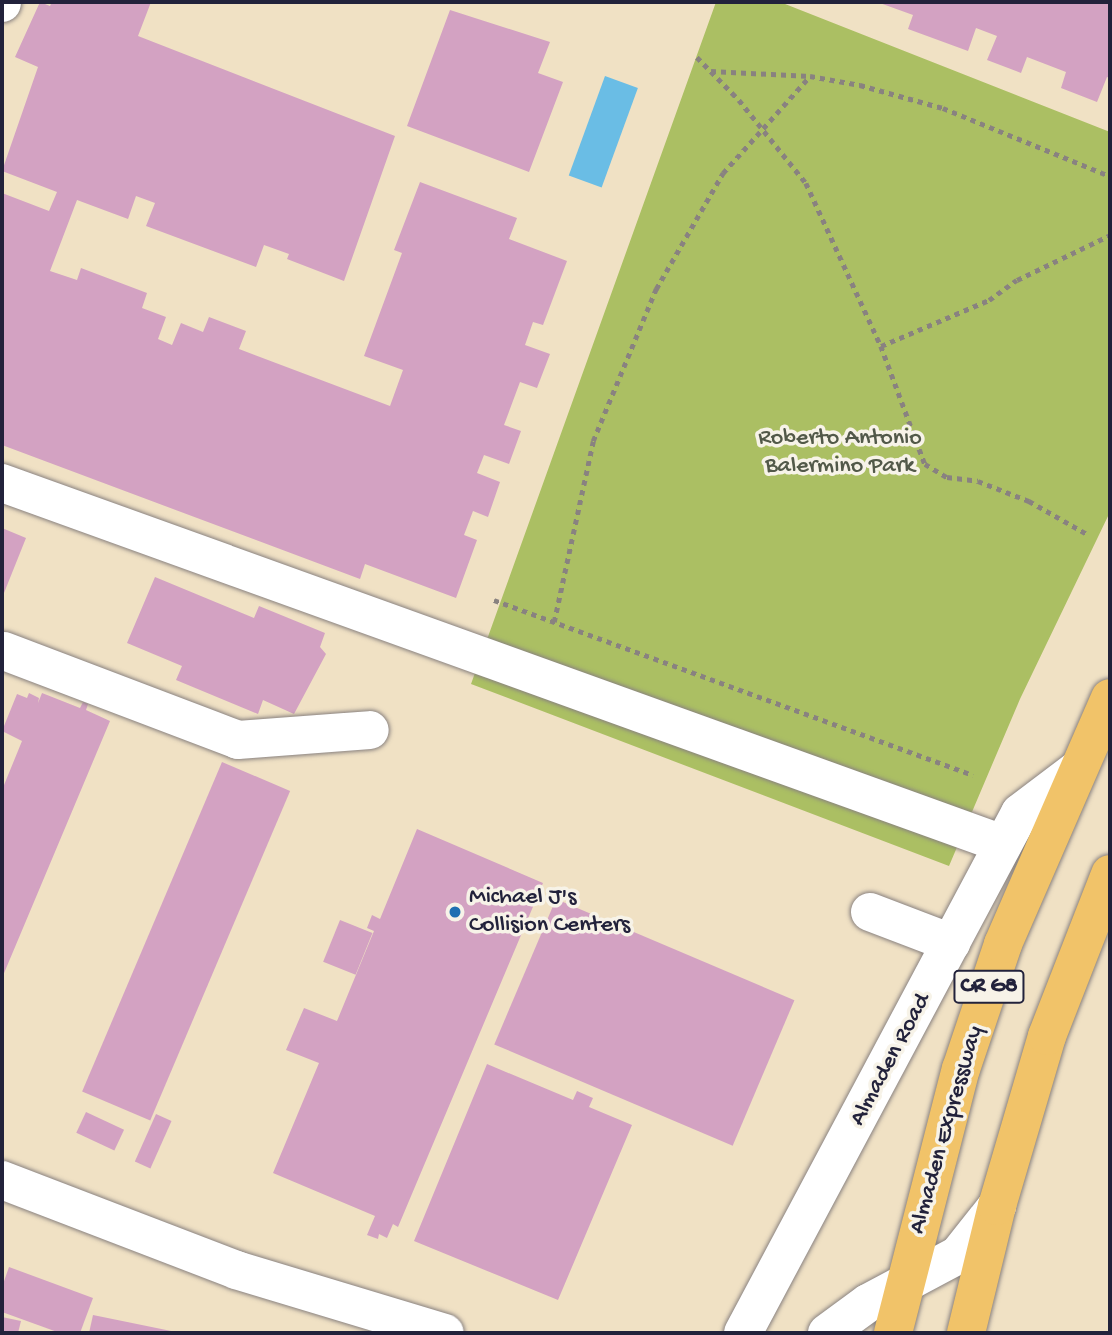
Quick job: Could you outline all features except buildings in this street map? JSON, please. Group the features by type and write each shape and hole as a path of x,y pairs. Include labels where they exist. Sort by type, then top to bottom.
{"main road":[{"name":"Almaden Expressway","path":"893,1333 902,1287 961,1069 1003,944 1110,698"},
{"name":"CR G8","path":"966,1333 997,1206 1047,1036 1110,874"}],"street":[{"path":"2,483 1003,844"},
{"path":"4,651 237,740 370,730"},
{"name":"Almaden Road","path":"743,1333 1020,813 1078,769"},
{"path":"870,912 951,943"},
{"path":"2,1180 236,1270 445,1333"},
{"path":"827,1333 868,1303 958,1255 997,1206"}],"path":[{"path":"697,57 762,128 806,183 881,346 925,464 947,477 978,481 1028,501 1087,534"},
{"path":"710,71 810,76 943,107 1110,176"},
{"path":"554,622 575,510 593,442 618,374 656,289 716,184 810,76"},
{"path":"881,346 989,300 1017,280 1110,235"},
{"path":"494,600 973,775"}],"green space":[{"name":"Roberto Antonio Balermino Park","path":"716,2 780,2 1110,132 1110,512 1020,699 949,866 471,684"}],"water":[{"path":"605,76 638,88 602,188 569,176"}],"place":[{"name":"Michael J's Collision Centers","path":"455,912"}]}
